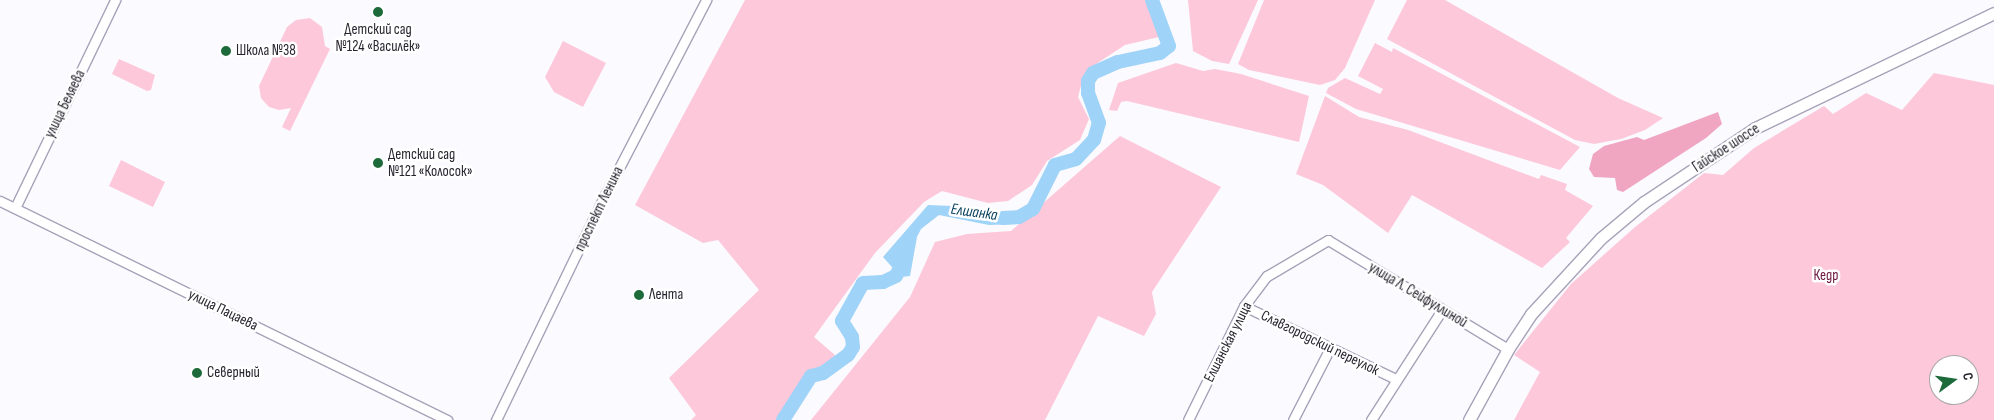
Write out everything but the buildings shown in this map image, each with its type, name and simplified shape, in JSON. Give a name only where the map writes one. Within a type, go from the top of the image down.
[{"type":"main road","name":"Гайское шоссе","points":[[1469,420],[1508,349],[1564,274],[1644,202],[1755,128],[1994,13]]},
{"type":"street","name":"улица Беляева","points":[[15,208],[115,0]]},
{"type":"street","name":"проспект Ленина","points":[[496,420],[605,195],[706,0]]},
{"type":"street","name":"улица Пацаева","points":[[0,201],[447,420]]},
{"type":"street","name":"улица Л. Сейфуллиной","points":[[1328,240],[1508,349]]},
{"type":"street","name":"Елшанская улица","points":[[1188,420],[1244,306],[1267,276],[1328,240]]},
{"type":"street","name":"Славгородский переулок","points":[[1244,306],[1396,379]]},
{"type":"street","points":[[1371,420],[1396,379],[1405,371],[1442,310]]},
{"type":"street","points":[[1293,420],[1330,348]]},
{"type":"green space","points":[[745,0],[1145,0],[1159,37],[1125,45],[1096,64],[1082,82],[1078,97],[1089,119],[1080,140],[1047,161],[1032,185],[1008,201],[988,203],[942,191],[924,202],[875,253],[814,337],[835,355],[778,420],[691,420],[696,415],[669,378],[759,290],[718,240],[703,243],[635,205]]},
{"type":"green space","points":[[1188,0],[1258,0],[1229,64],[1212,61],[1193,51]]},
{"type":"green space","points":[[1264,0],[1375,0],[1345,68],[1335,80],[1320,85],[1249,70],[1238,64]]},
{"type":"green space","points":[[1407,0],[1445,0],[1618,98],[1663,118],[1645,130],[1621,139],[1594,144],[1575,140],[1387,39]]},
{"type":"green space","points":[[310,18],[322,27],[325,46],[330,49],[290,131],[282,127],[291,108],[279,110],[269,107],[261,98],[259,86],[287,27],[296,20]]},
{"type":"green space","points":[[563,41],[606,63],[583,107],[554,92],[545,77]]},
{"type":"green space","points":[[1375,43],[1392,52],[1393,48],[1580,147],[1560,170],[1356,109],[1326,93],[1328,88],[1345,78],[1380,94],[1383,89],[1358,76]]},
{"type":"green space","points":[[119,59],[155,75],[151,90],[147,91],[112,74]]},
{"type":"green space","points":[[1176,63],[1203,71],[1215,69],[1241,74],[1309,96],[1299,142],[1127,101],[1121,102],[1117,111],[1109,110],[1118,83]]},
{"type":"green space","name":"Кедр","points":[[1934,73],[1994,85],[1994,420],[1514,420],[1540,372],[1514,355],[1571,284],[1635,227],[1704,173],[1723,175],[1754,148],[1824,106],[1833,114],[1866,93],[1902,110]]},
{"type":"green space","points":[[1325,96],[1359,117],[1408,130],[1539,179],[1541,175],[1567,184],[1565,190],[1593,206],[1566,238],[1570,242],[1542,268],[1412,195],[1388,233],[1323,185],[1296,174]]},
{"type":"green space","points":[[1120,136],[1221,187],[1152,292],[1156,314],[1144,336],[1098,316],[1045,420],[811,420],[910,297],[935,242],[967,234],[1011,231]]},
{"type":"green space","points":[[121,160],[165,182],[153,207],[109,186]]},
{"type":"shaded area","points":[[1718,112],[1722,124],[1706,138],[1623,192],[1617,190],[1615,178],[1594,177],[1589,169],[1593,154],[1604,146],[1637,137],[1644,140]]},
{"type":"water","points":[[928,205],[953,206],[993,215],[1016,216],[1020,220],[1013,224],[989,225],[939,215],[921,229],[917,237],[910,276],[901,277],[883,257]]},
{"type":"waterway","name":"Елшанка","points":[[1002,218],[1019,217],[1033,209],[1055,165],[1076,159],[1094,140],[1099,123],[1088,93],[1088,81],[1093,73],[1118,62],[1160,53],[1169,46],[1152,0]]},
{"type":"waterway","name":"Елшанка","points":[[783,420],[811,376],[823,373],[848,355],[853,347],[852,337],[842,321],[863,283],[883,282],[896,276],[905,257]]},
{"type":"place","name":"Детский сад №124 «Василёк»","points":[[378,12]]},
{"type":"place","name":"Школа №38","points":[[226,51]]},
{"type":"place","name":"Детский сад №121 «Колосок»","points":[[378,163]]},
{"type":"place","name":"Лента","points":[[639,295]]},
{"type":"place","name":"Северный","points":[[197,373]]}]
